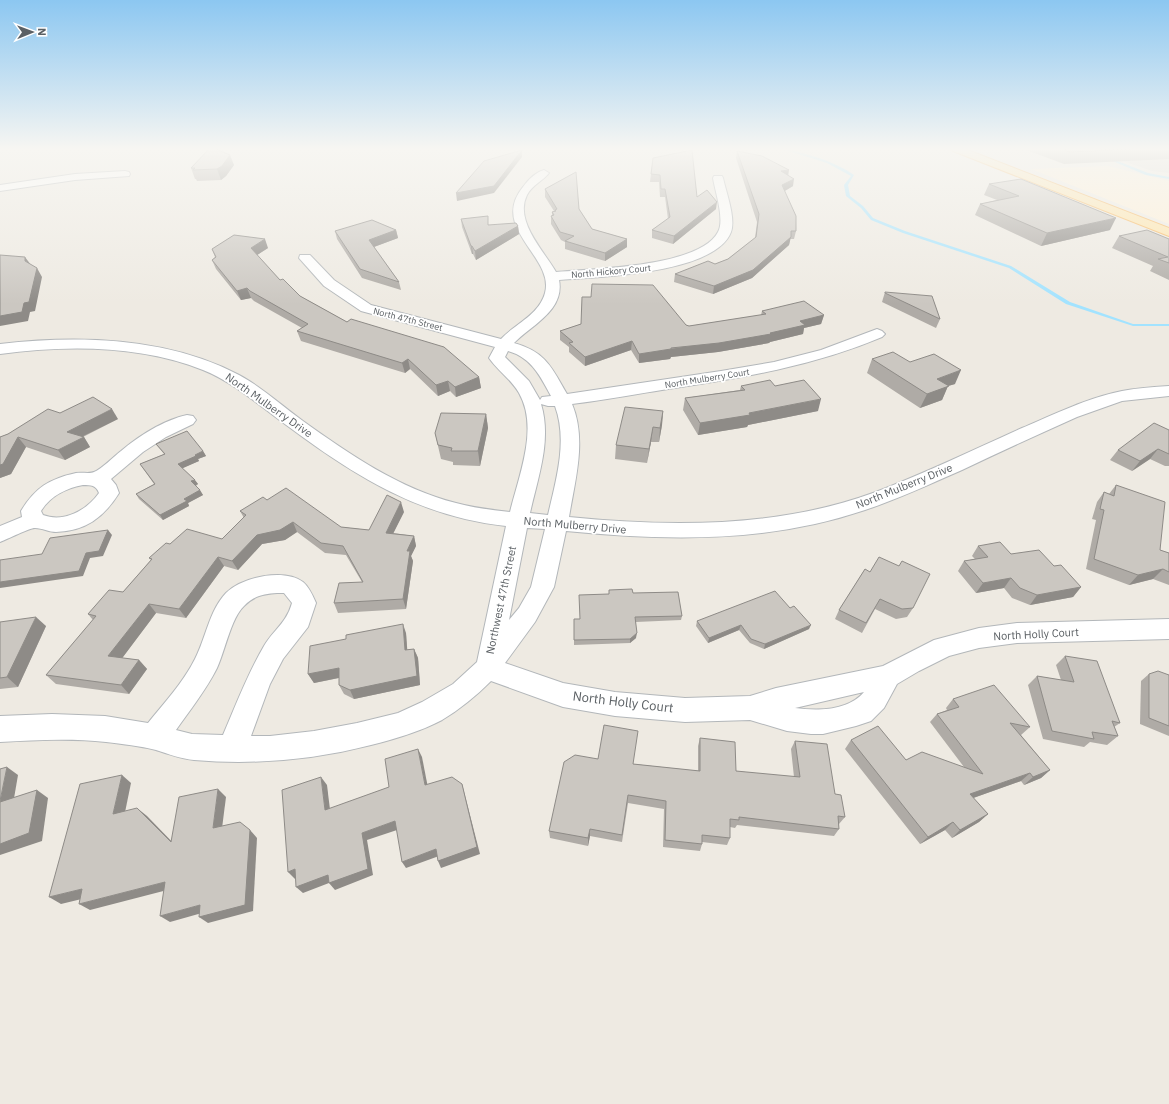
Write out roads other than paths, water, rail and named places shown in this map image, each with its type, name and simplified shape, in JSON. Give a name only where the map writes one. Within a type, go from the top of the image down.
[{"type":"main road","points":[[1088,201],[1169,232]]},
{"type":"street","points":[[504,345],[533,321],[552,296],[552,276],[524,232],[518,211],[519,201]]},
{"type":"street","name":"North Hickory Court","points":[[552,276],[645,269],[685,259],[706,251],[720,240],[724,233],[726,223],[722,201]]},
{"type":"street","name":"North 47th Street","points":[[306,258],[329,284],[366,308],[504,345]]},
{"type":"street","name":"North Mulberry Court","points":[[533,402],[562,400],[731,375],[772,367],[825,354],[855,344],[877,334]]},
{"type":"street","name":"North Mulberry Drive","points":[[0,349],[55,344],[106,346],[153,350],[196,361],[224,373],[237,381],[340,455],[380,480],[403,491],[455,510],[518,520],[642,530],[707,530],[770,524],[828,513],[855,506],[903,488],[1091,406],[1123,396],[1169,391]]},
{"type":"street","name":"Northwest 47th Street","points":[[504,345],[522,350],[541,364],[562,400],[570,426],[568,462],[557,523],[542,587],[527,615],[487,668],[518,520],[537,440],[537,420],[533,402],[527,389],[497,358],[504,345]]},
{"type":"street","points":[[97,480],[136,448],[160,433],[187,420]]},
{"type":"street","points":[[83,479],[97,480],[106,485],[109,493],[104,503],[92,513],[76,521],[59,525],[44,525],[34,520],[31,511],[37,501],[50,491],[66,483],[83,479]]},
{"type":"street","points":[[0,534],[34,520]]},
{"type":"street","points":[[154,737],[204,668],[215,645],[226,610],[238,596],[253,587],[269,584],[286,584],[298,590],[304,603],[299,620],[274,652],[258,682],[232,750]]},
{"type":"street","name":"North Holly Court","points":[[487,668],[564,695],[615,704],[685,710],[750,708],[783,719],[815,722],[842,718],[862,712],[878,696],[888,676],[910,663],[943,647],[979,638],[1018,633],[1169,629]]},
{"type":"street","points":[[0,729],[52,726],[105,729],[154,737],[192,747],[232,750],[314,744],[358,736],[401,725],[432,711],[462,692],[487,668]]},
{"type":"waterway","points":[[854,201],[862,207],[872,219],[904,232],[1010,267],[1068,303],[1133,325],[1169,325]]}]
